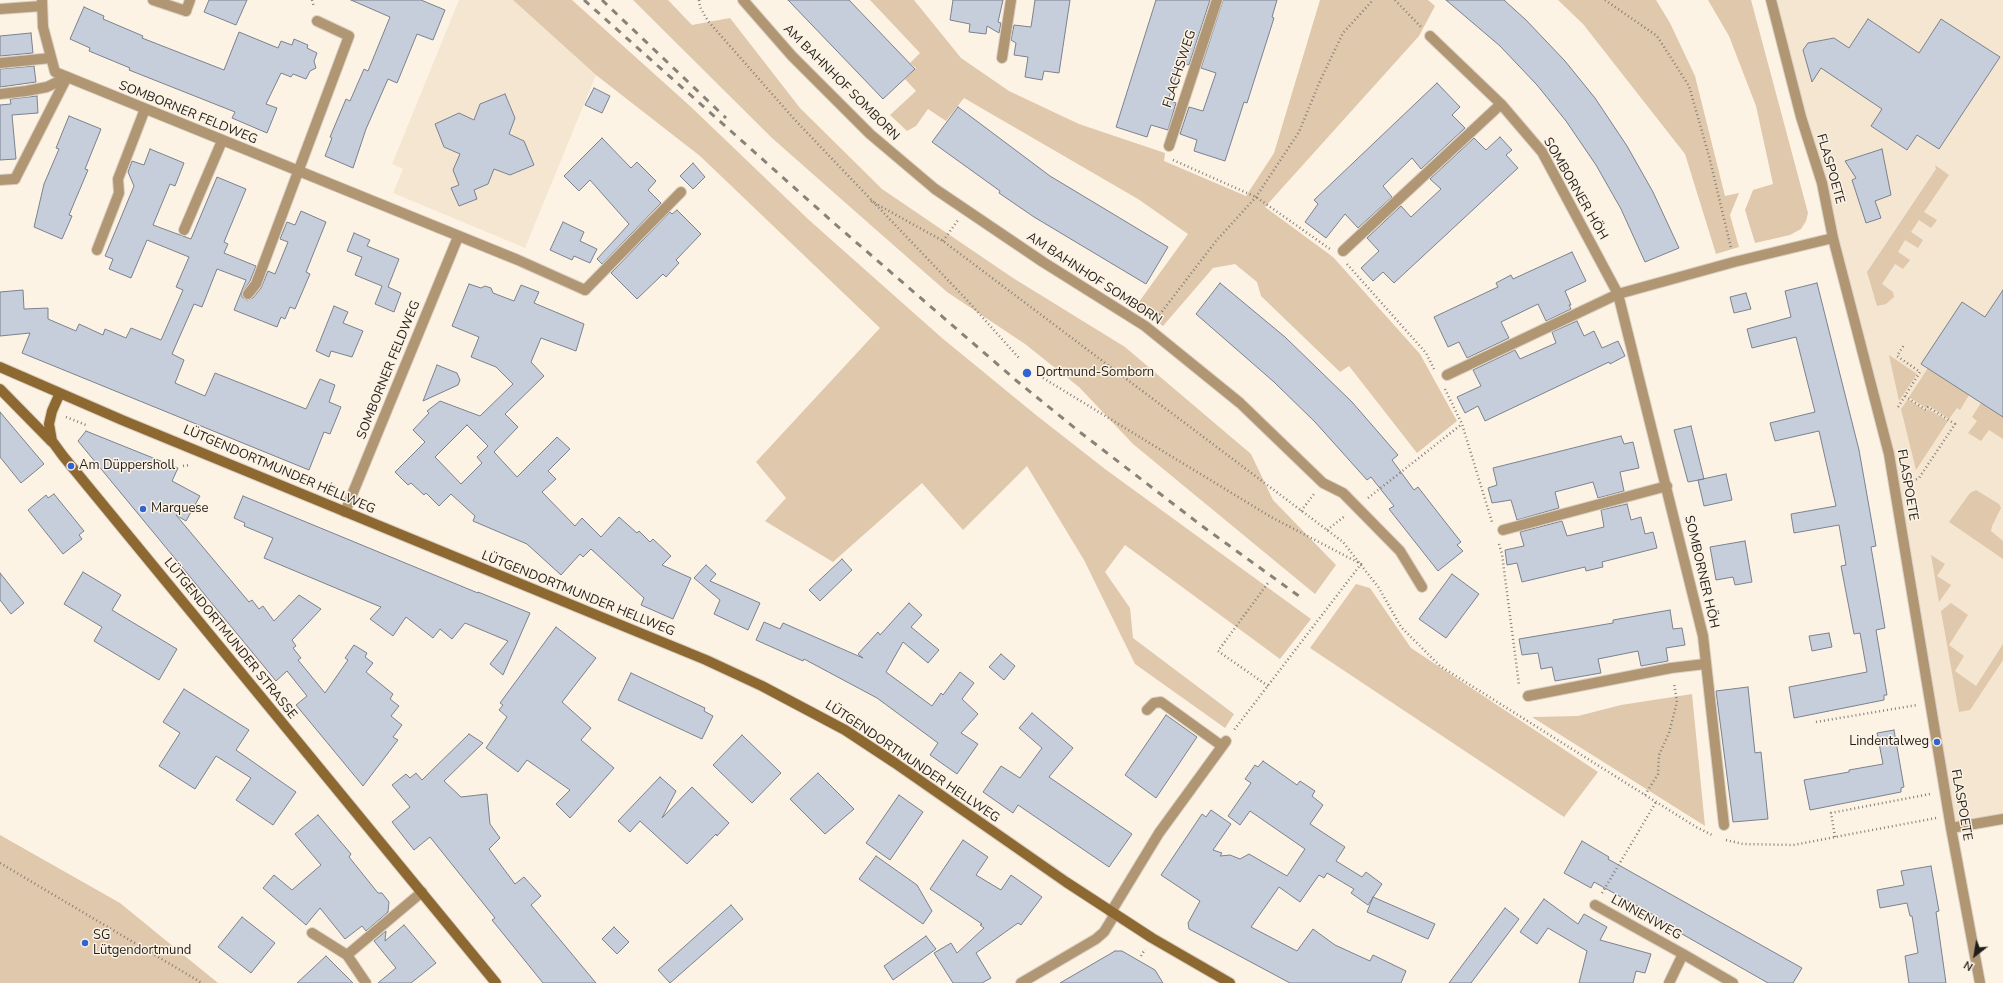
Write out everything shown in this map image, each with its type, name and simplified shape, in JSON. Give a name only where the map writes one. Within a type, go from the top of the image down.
[{"type":"main road","name":"LÜTGENDORTMUNDER HELLWEG","points":[[0,367],[122,420],[706,660],[807,709],[845,730],[895,763],[1113,913],[1198,966],[1230,983]]},
{"type":"main road","points":[[0,389],[57,448]]},
{"type":"main road","name":"LÜTGENDORTMUNDER STRASSE","points":[[60,393],[52,411],[49,424],[52,441],[57,448],[496,983]]},
{"type":"street","points":[[154,0],[186,11],[190,0]]},
{"type":"street","name":"AM BAHNHOF SOMBORN","points":[[743,0],[792,56],[870,134],[935,189],[965,211],[1148,329],[1240,403],[1323,483],[1343,493],[1357,506],[1400,551],[1422,587]]},
{"type":"street","points":[[1002,58],[1011,0]]},
{"type":"street","name":"FLACHSWEG","points":[[1169,146],[1217,0]]},
{"type":"street","name":"FLASPOETE","points":[[1771,0],[1802,117],[1824,188],[1833,238],[1889,454],[1951,828],[1980,983]]},
{"type":"street","name":"SOMBORNER FELDWEG","points":[[0,9],[42,3],[43,27],[55,72],[585,290],[681,192]]},
{"type":"street","points":[[248,294],[256,284],[349,36],[317,21]]},
{"type":"street","name":"SOMBORNER HÖH","points":[[1430,36],[1501,104],[1542,152],[1618,294],[1667,486],[1703,636],[1724,825]]},
{"type":"street","points":[[0,63],[52,58]]},
{"type":"street","points":[[0,94],[26,91],[47,86],[67,77]]},
{"type":"street","points":[[0,180],[15,179],[67,77]]},
{"type":"street","points":[[1343,251],[1501,104]]},
{"type":"street","points":[[97,250],[120,192],[118,178],[145,109]]},
{"type":"street","points":[[184,230],[222,141]]},
{"type":"street","name":"SOMBORNER FELDWEG","points":[[345,512],[458,237]]},
{"type":"street","points":[[1447,375],[1618,294],[1734,262],[1833,238]]},
{"type":"street","points":[[1503,530],[1667,486]]},
{"type":"street","points":[[1524,693],[1671,668],[1705,664]]},
{"type":"street","points":[[1021,983],[1096,939],[1104,932],[1113,913],[1159,832],[1224,744],[1161,702],[1154,703],[1147,710]]},
{"type":"street","points":[[1951,828],[2003,819]]},
{"type":"street","points":[[347,955],[422,892]]},
{"type":"street","name":"LINNENWEG","points":[[1595,905],[1732,983]]},
{"type":"street","points":[[312,933],[347,955],[366,983]]},
{"type":"street","name":"LINNENWEG","points":[[1669,983],[1683,954]]},
{"type":"path","points":[[699,0],[700,7],[708,20],[795,120],[966,299],[1019,358]]},
{"type":"path","points":[[1148,329],[1216,241],[1256,197],[1299,132],[1320,81],[1344,33],[1373,0]]},
{"type":"path","points":[[1395,0],[1430,36]]},
{"type":"path","points":[[1605,0],[1657,36],[1689,86],[1709,156],[1734,262]]},
{"type":"path","points":[[1169,146],[1168,157],[1256,197],[1332,251]]},
{"type":"path","points":[[871,201],[943,241],[1343,542],[1380,588],[1401,627],[1440,666],[1696,827],[1718,838]]},
{"type":"path","points":[[943,241],[965,211]]},
{"type":"path","points":[[1344,261],[1426,353],[1436,372]]},
{"type":"path","points":[[1898,407],[1920,372],[1897,356],[1904,345]]},
{"type":"path","points":[[1043,378],[1271,517],[1360,564]]},
{"type":"path","points":[[1442,385],[1462,424],[1493,525]]},
{"type":"path","points":[[1905,396],[1926,410],[1928,407],[1955,424],[1919,478],[1913,481]]},
{"type":"path","points":[[1327,530],[1462,424]]},
{"type":"path","points":[[1301,511],[1323,483]]},
{"type":"path","points":[[1498,539],[1502,554],[1524,693]]},
{"type":"path","points":[[1224,744],[1360,564]]},
{"type":"path","points":[[1268,583],[1218,651],[1268,686]]},
{"type":"path","points":[[1645,795],[1658,774],[1659,755],[1669,733],[1677,702],[1671,668]]},
{"type":"path","points":[[1816,722],[1919,704]]},
{"type":"path","points":[[1520,710],[1520,716]]},
{"type":"path","points":[[1835,837],[1831,813],[1931,794]]},
{"type":"path","points":[[1595,905],[1656,802]]},
{"type":"path","points":[[1724,839],[1743,844],[1793,845],[1950,816]]},
{"type":"path","points":[[0,863],[202,983]]},
{"type":"shaded area","points":[[459,0],[513,0],[596,75],[525,248],[393,193],[403,169],[392,164]]},
{"type":"shaded area","points":[[513,0],[572,0],[690,106],[809,220],[942,338],[1105,469],[1311,619],[1280,659],[1125,545],[1105,572],[1130,608],[1133,638],[1234,714],[1225,728],[1135,664],[1084,560],[1027,466],[963,530],[922,483],[833,562],[765,521],[786,498],[756,462],[880,328],[700,156],[596,75]]},
{"type":"shaded area","points":[[633,0],[668,0],[692,25],[730,18],[800,108],[882,189],[1013,278],[1125,347],[1251,454],[1273,500],[1336,565],[1315,594],[1133,444],[1079,387],[1025,344],[947,292],[772,138]]},
{"type":"shaded area","points":[[870,0],[914,0],[961,58],[1009,91],[1079,124],[1165,153],[1164,161],[1246,196],[1274,153],[1320,0],[1428,0],[1435,6],[1419,36],[1265,207],[1333,257],[1420,354],[1457,421],[1417,453],[1349,366],[1340,372],[1261,296],[1257,282],[1235,264],[1213,268],[1163,326],[1136,306],[1188,234],[1138,199],[964,98],[946,121],[928,109],[916,126],[907,131],[890,115],[916,91],[905,79],[916,68],[910,63],[920,53]]},
{"type":"shaded area","points":[[1558,0],[1656,0],[1670,23],[1695,76],[1725,196],[1739,193],[1730,215],[1739,247],[1716,254],[1685,154],[1583,24]]},
{"type":"shaded area","points":[[1708,0],[1751,0],[1808,213],[1806,221],[1801,229],[1790,235],[1755,243],[1745,210],[1753,190],[1773,184],[1756,106],[1729,36]]},
{"type":"shaded area","points":[[1771,0],[2003,0],[2003,819],[1951,828],[1889,454]]},
{"type":"shaded area","points":[[1935,165],[1949,175],[1924,212],[1937,220],[1931,228],[1919,220],[1911,232],[1923,240],[1918,248],[1905,240],[1898,252],[1910,260],[1903,269],[1895,264],[1882,284],[1893,292],[1894,297],[1886,304],[1877,306],[1867,272],[1936,169]]},
{"type":"shaded area","points":[[1889,355],[1917,374],[1899,401]]},
{"type":"shaded area","points":[[1928,368],[1969,395],[1960,410],[1957,408],[1949,419],[1928,405],[1926,408],[1909,397]]},
{"type":"shaded area","points":[[1908,399],[1926,411],[1928,409],[1948,421],[1916,470],[1901,409]]},
{"type":"shaded area","points":[[1981,403],[2003,417],[2003,439],[1989,430],[1981,441],[1968,433],[1977,421],[1972,417]]},
{"type":"shaded area","points":[[1976,490],[1999,504],[2001,508],[1991,531],[2003,541],[2003,559],[1949,522],[1970,493]]},
{"type":"shaded area","points":[[1931,555],[1945,564],[1937,576],[1951,585],[1939,602]]},
{"type":"shaded area","points":[[1356,584],[1370,588],[1411,648],[1598,772],[1564,817],[1310,648]]},
{"type":"shaded area","points":[[1951,603],[1968,615],[1949,645],[1964,656],[1955,671],[1976,686],[2003,644],[2003,660],[1970,710],[1959,712],[1941,611]]},
{"type":"shaded area","points":[[1692,694],[1705,826],[1532,717],[1578,716],[1621,705]]},
{"type":"shaded area","name":"SG Lütgendortmund","points":[[0,835],[120,903],[218,983],[0,983]]},
{"type":"building","points":[[209,0],[247,0],[236,25],[204,12]]},
{"type":"building","points":[[351,0],[421,0],[445,10],[433,40],[417,34],[397,83],[388,79],[366,129],[353,168],[325,156],[332,138],[330,137],[346,99],[350,101],[364,69],[368,71],[390,17]]},
{"type":"building","points":[[788,0],[849,0],[915,69],[883,99]]},
{"type":"building","points":[[953,0],[1003,0],[998,22],[1001,23],[999,33],[987,26],[986,34],[969,32],[970,24],[950,20]]},
{"type":"building","points":[[1035,0],[1070,0],[1059,73],[1044,71],[1042,80],[1025,77],[1028,57],[1014,55],[1016,43],[1011,40],[1014,25],[1031,27]]},
{"type":"building","points":[[1156,0],[1210,0],[1189,65],[1181,62],[1168,100],[1176,103],[1168,130],[1151,125],[1147,137],[1116,127]]},
{"type":"building","points":[[1223,0],[1277,0],[1272,17],[1274,18],[1247,103],[1244,102],[1225,161],[1194,151],[1197,140],[1180,134],[1189,107],[1203,111],[1216,73],[1201,68]]},
{"type":"building","points":[[1446,0],[1504,0],[1526,20],[1565,61],[1595,98],[1627,146],[1653,192],[1679,248],[1645,262],[1621,209],[1596,165],[1566,121],[1537,85],[1500,46]]},
{"type":"building","points":[[84,7],[104,16],[103,19],[143,36],[142,38],[224,70],[239,32],[278,48],[281,41],[292,45],[294,39],[308,45],[307,48],[317,53],[314,61],[316,68],[310,71],[306,79],[293,74],[291,77],[281,73],[266,104],[277,108],[267,133],[232,118],[235,112],[129,70],[130,68],[89,51],[90,48],[70,39]]},
{"type":"building","points":[[1868,19],[1919,53],[1941,19],[2000,57],[1939,149],[1917,135],[1907,150],[1871,126],[1882,109],[1821,68],[1812,82],[1803,50],[1808,43],[1834,38],[1849,48]]},
{"type":"building","points":[[31,33],[33,53],[0,56],[0,36]]},
{"type":"building","points":[[34,66],[36,82],[0,87],[0,69]]},
{"type":"building","points":[[1437,83],[1460,107],[1452,115],[1465,128],[1421,169],[1412,158],[1383,186],[1392,197],[1358,228],[1345,214],[1326,238],[1305,222],[1318,204],[1314,200]]},
{"type":"building","points":[[594,88],[610,96],[602,113],[585,105]]},
{"type":"building","points":[[505,94],[515,118],[509,134],[524,141],[534,165],[510,175],[494,169],[488,184],[474,190],[477,199],[459,206],[451,188],[459,185],[453,170],[460,154],[444,147],[435,124],[459,113],[474,120],[480,104]]},
{"type":"building","points":[[37,96],[38,113],[12,115],[16,159],[0,160],[0,105],[11,104],[10,99]]},
{"type":"building","points":[[958,107],[1050,176],[1168,247],[1146,284],[1034,217],[999,193],[1000,191],[932,142]]},
{"type":"building","points":[[69,116],[101,129],[85,169],[88,170],[69,215],[72,216],[62,239],[34,227],[44,184],[59,149],[56,148]]},
{"type":"building","points":[[1500,137],[1512,150],[1506,155],[1518,168],[1394,283],[1383,272],[1373,281],[1361,268],[1379,251],[1367,238],[1401,206],[1411,217],[1441,189],[1430,179],[1474,138],[1486,150]]},
{"type":"building","points":[[602,138],[631,168],[637,162],[656,181],[648,190],[661,203],[602,264],[597,259],[629,224],[590,180],[579,191],[564,176]]},
{"type":"building","points":[[150,149],[184,163],[175,186],[170,184],[153,225],[191,239],[217,177],[246,189],[224,242],[228,244],[224,253],[256,266],[250,281],[242,293],[242,297],[247,300],[253,298],[261,288],[268,271],[275,274],[288,242],[280,239],[287,222],[295,225],[301,211],[326,222],[306,272],[310,274],[295,309],[290,307],[285,319],[281,317],[277,327],[234,310],[246,280],[217,269],[202,307],[194,304],[172,354],[184,360],[175,383],[205,396],[215,373],[306,409],[320,379],[335,385],[329,402],[341,407],[330,434],[324,432],[309,470],[22,353],[30,333],[0,336],[0,292],[23,290],[24,309],[48,308],[48,319],[76,331],[79,324],[103,335],[105,329],[126,338],[131,328],[161,340],[183,290],[176,287],[189,257],[147,240],[131,278],[109,269],[113,259],[105,256],[134,186],[128,172],[132,161],[144,165]]},
{"type":"building","points":[[1882,149],[1891,195],[1875,201],[1881,218],[1866,223],[1852,180],[1856,178],[1845,161]]},
{"type":"building","points":[[693,163],[705,177],[693,189],[680,176]]},
{"type":"building","points":[[677,210],[701,234],[676,260],[679,263],[666,277],[663,274],[637,299],[611,273],[670,212],[672,214]]},
{"type":"building","points":[[563,222],[584,232],[580,241],[597,249],[590,263],[574,256],[572,260],[550,250]]},
{"type":"building","points":[[354,233],[370,240],[367,246],[399,259],[388,287],[401,293],[394,312],[375,304],[382,286],[355,275],[362,257],[347,251]]},
{"type":"building","points":[[1572,252],[1586,281],[1565,291],[1571,305],[1569,305],[1571,309],[1546,321],[1538,304],[1501,322],[1509,338],[1467,358],[1459,342],[1448,347],[1434,317],[1498,287],[1496,283],[1511,275],[1513,279]]},
{"type":"building","points":[[1220,283],[1285,337],[1352,402],[1398,455],[1392,460],[1414,490],[1418,487],[1461,542],[1457,545],[1463,551],[1438,571],[1389,509],[1394,506],[1371,477],[1367,480],[1315,422],[1274,382],[1196,314]]},
{"type":"building","points":[[1817,283],[1859,450],[1876,546],[1871,547],[1885,628],[1876,630],[1887,695],[1884,695],[1884,700],[1794,718],[1789,687],[1867,672],[1860,633],[1854,634],[1841,566],[1846,565],[1839,525],[1794,533],[1791,514],[1836,506],[1819,431],[1775,441],[1770,423],[1815,412],[1796,337],[1752,348],[1747,329],[1791,317],[1785,291]]},
{"type":"building","points":[[469,284],[481,288],[485,286],[491,288],[493,293],[514,301],[521,285],[539,292],[534,303],[584,324],[576,351],[541,338],[531,362],[544,376],[505,414],[518,427],[494,452],[517,477],[557,437],[570,449],[548,471],[556,479],[542,492],[575,526],[582,518],[601,537],[619,517],[637,533],[639,531],[650,542],[653,539],[671,556],[662,565],[691,578],[673,619],[641,605],[644,598],[591,549],[583,557],[580,554],[561,575],[527,544],[473,521],[475,516],[451,494],[439,506],[426,493],[424,495],[411,483],[408,485],[395,472],[425,442],[413,430],[429,413],[427,411],[440,401],[480,416],[513,384],[496,367],[471,357],[479,337],[452,326]],"holes":[[[467,425],[488,446],[477,457],[482,463],[461,484],[435,457]]]},
{"type":"building","points":[[2003,290],[2003,417],[1921,364],[1962,302],[1985,317]]},
{"type":"building","points":[[1746,293],[1751,309],[1734,313],[1730,297]]},
{"type":"building","points":[[334,306],[348,312],[343,323],[363,331],[352,357],[331,351],[329,357],[316,351]]},
{"type":"building","points":[[1577,321],[1584,336],[1594,331],[1602,348],[1618,341],[1625,356],[1610,364],[1609,362],[1485,421],[1478,406],[1465,413],[1457,397],[1481,386],[1473,370],[1515,350],[1520,359],[1556,343],[1552,332]]},
{"type":"building","points":[[437,365],[457,373],[460,380],[458,385],[423,401]]},
{"type":"building","points":[[0,412],[44,464],[21,483],[0,457]]},
{"type":"building","points":[[1691,426],[1704,479],[1688,482],[1674,430]]},
{"type":"building","points":[[86,431],[178,468],[172,481],[200,496],[186,521],[176,515],[249,602],[252,600],[259,609],[263,606],[274,621],[299,595],[321,609],[292,640],[296,646],[293,648],[301,658],[298,660],[325,693],[348,660],[345,658],[354,645],[367,653],[365,657],[373,663],[366,672],[393,694],[390,699],[399,706],[391,716],[402,725],[393,737],[398,740],[363,786],[296,705],[307,696],[287,671],[276,681],[78,441]]},
{"type":"building","points":[[1621,436],[1624,444],[1633,442],[1639,468],[1620,472],[1624,491],[1598,498],[1593,482],[1555,492],[1559,508],[1517,520],[1511,500],[1492,503],[1488,488],[1497,485],[1493,468]]},
{"type":"building","points":[[1726,474],[1732,500],[1704,506],[1698,480]]},
{"type":"building","points":[[54,494],[84,531],[79,535],[82,539],[63,554],[28,510],[46,495],[48,498]]},
{"type":"building","points":[[243,496],[530,613],[503,675],[490,664],[508,641],[465,623],[452,639],[440,629],[433,638],[406,617],[393,636],[370,619],[381,607],[264,558],[273,538],[244,526],[245,523],[234,518]]},
{"type":"building","points":[[1627,504],[1631,520],[1641,517],[1645,534],[1653,532],[1657,548],[1602,562],[1603,567],[1586,571],[1585,567],[1522,582],[1517,563],[1507,565],[1505,550],[1524,546],[1520,532],[1562,521],[1567,536],[1604,527],[1601,510]]},
{"type":"building","points":[[1745,541],[1752,582],[1735,585],[1733,577],[1716,580],[1710,547]]},
{"type":"building","points":[[842,559],[852,570],[820,601],[809,590]]},
{"type":"building","points":[[706,565],[716,574],[710,581],[760,603],[748,630],[714,614],[720,600],[694,578]]},
{"type":"building","points":[[83,572],[121,595],[112,610],[177,649],[159,680],[94,641],[102,627],[64,604]]},
{"type":"building","points":[[0,573],[24,603],[11,614],[0,600]]},
{"type":"building","points":[[1452,574],[1479,594],[1446,638],[1419,619]]},
{"type":"building","points":[[909,603],[922,615],[911,627],[939,650],[928,663],[903,642],[886,672],[932,706],[941,693],[943,695],[960,672],[974,683],[962,699],[978,714],[961,733],[978,744],[957,774],[930,755],[938,743],[877,698],[804,659],[803,661],[756,640],[764,622],[780,629],[783,623],[863,658],[858,654],[878,632],[880,635]]},
{"type":"building","points":[[1670,610],[1673,629],[1682,628],[1685,645],[1666,648],[1668,661],[1641,666],[1638,651],[1598,659],[1601,673],[1555,681],[1552,667],[1541,669],[1538,653],[1522,655],[1519,639],[1613,623],[1613,620]]},
{"type":"building","points":[[556,627],[596,658],[562,702],[591,728],[581,740],[614,768],[570,818],[556,804],[570,790],[527,760],[518,772],[486,748],[507,717],[499,710],[503,705],[500,703]]},
{"type":"building","points":[[1829,633],[1832,647],[1812,651],[1809,636]]},
{"type":"building","points":[[1001,654],[1015,666],[1004,680],[989,667]]},
{"type":"building","points":[[631,673],[705,708],[704,711],[713,716],[702,739],[618,700]]},
{"type":"building","points":[[1748,687],[1755,753],[1761,752],[1768,819],[1733,822],[1716,691]]},
{"type":"building","points":[[184,689],[249,730],[236,750],[296,792],[273,825],[236,800],[251,778],[216,756],[195,789],[159,766],[180,733],[163,722]]},
{"type":"building","points":[[1032,713],[1073,748],[1049,777],[1132,834],[1109,867],[1018,805],[1013,813],[983,792],[1001,766],[1020,778],[1042,748],[1019,728]]},
{"type":"building","points":[[1166,715],[1197,737],[1156,798],[1125,775]]},
{"type":"building","points":[[1894,730],[1904,787],[1901,788],[1901,792],[1810,810],[1804,780],[1883,764],[1877,733]]},
{"type":"building","points":[[469,734],[483,743],[444,781],[461,797],[487,794],[490,824],[500,838],[489,849],[515,884],[524,877],[541,896],[531,905],[596,983],[543,983],[492,920],[495,918],[430,837],[414,850],[392,822],[410,807],[392,785],[406,774],[410,778],[416,773],[422,780]]},
{"type":"building","points":[[742,735],[781,773],[752,803],[713,765]]},
{"type":"building","points":[[1263,761],[1297,785],[1300,781],[1315,791],[1312,796],[1323,805],[1310,824],[1345,847],[1336,861],[1362,877],[1366,872],[1382,884],[1368,905],[1351,893],[1354,889],[1327,873],[1324,878],[1319,875],[1300,902],[1279,887],[1251,927],[1297,951],[1313,929],[1335,945],[1370,961],[1373,955],[1406,971],[1401,983],[1290,983],[1189,929],[1188,923],[1200,901],[1161,875],[1202,814],[1206,817],[1211,810],[1231,824],[1213,850],[1222,853],[1220,856],[1230,855],[1240,859],[1249,854],[1287,876],[1305,849],[1250,811],[1240,825],[1228,816],[1251,783],[1245,779],[1255,765],[1258,767]]},
{"type":"building","points":[[818,773],[854,809],[825,834],[790,799]]},
{"type":"building","points":[[660,777],[676,791],[662,818],[692,787],[729,823],[717,836],[716,834],[687,864],[640,821],[630,832],[618,821]]},
{"type":"building","points":[[899,795],[923,812],[890,860],[866,843]]},
{"type":"building","points":[[318,815],[351,854],[349,857],[378,893],[382,893],[389,902],[388,912],[366,931],[362,926],[345,939],[320,908],[306,925],[263,888],[274,875],[292,890],[321,865],[295,834]]},
{"type":"building","points":[[963,840],[988,857],[976,875],[1001,890],[1011,875],[1042,897],[1021,925],[1018,923],[976,953],[991,978],[982,983],[953,983],[934,953],[951,943],[957,953],[984,928],[980,925],[982,924],[930,889]]},
{"type":"building","points":[[1582,841],[1609,857],[1608,859],[1802,968],[1793,983],[1768,983],[1654,918],[1655,916],[1594,882],[1591,888],[1564,873]]},
{"type":"building","points":[[876,856],[917,885],[932,911],[923,924],[859,879]]},
{"type":"building","points":[[1931,866],[1939,911],[1936,912],[1946,983],[1909,983],[1905,956],[1918,953],[1912,916],[1910,916],[1907,903],[1880,908],[1877,890],[1904,885],[1901,871]]},
{"type":"building","points":[[1373,897],[1435,924],[1428,939],[1367,912]]},
{"type":"building","points":[[1544,899],[1578,924],[1584,914],[1607,927],[1600,940],[1651,954],[1645,973],[1636,971],[1633,983],[1579,983],[1587,951],[1548,928],[1537,944],[1520,932]]},
{"type":"building","points":[[731,905],[743,919],[670,983],[658,970]]},
{"type":"building","points":[[1505,908],[1519,919],[1471,983],[1449,983]]},
{"type":"building","points":[[242,917],[275,943],[251,973],[218,947]]},
{"type":"building","points":[[404,925],[436,963],[411,983],[378,983],[396,968],[374,941],[386,931],[385,941]]},
{"type":"building","points":[[614,927],[629,942],[617,954],[602,939]]},
{"type":"building","points":[[926,936],[936,949],[893,980],[884,966]]},
{"type":"building","points":[[1115,951],[1122,951],[1155,970],[1163,983],[1060,983]]},
{"type":"building","points":[[326,956],[353,983],[297,983]]},
{"type":"railway","points":[[584,0],[835,224],[1018,382],[1081,433],[1202,526],[1303,599]]},
{"type":"railway","points":[[602,0],[726,118]]},
{"type":"place","name":"Dortmund-Somborn","points":[[1027,373]]},
{"type":"place","name":"Am Düppersholl","points":[[71,466]]},
{"type":"place","name":"Marquese","points":[[143,509]]},
{"type":"place","name":"Lindentalweg","points":[[1937,742]]},
{"type":"place","name":"SG Lütgendortmund","points":[[85,943]]}]
